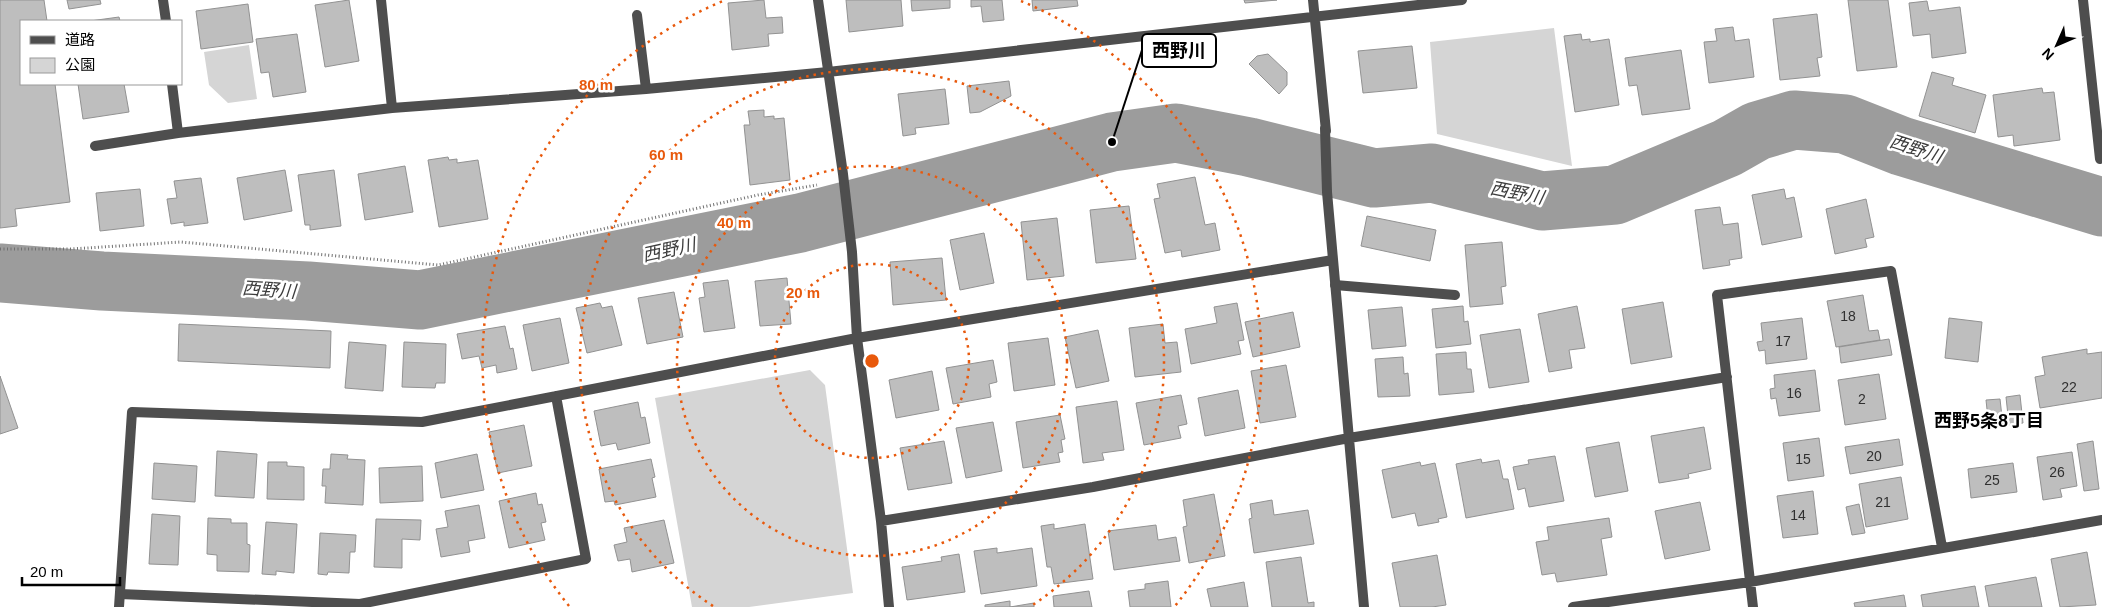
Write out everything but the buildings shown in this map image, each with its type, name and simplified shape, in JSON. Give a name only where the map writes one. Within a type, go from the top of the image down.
[{"type":"street","points":[[163,0],[166,20]]},
{"type":"street","points":[[381,0],[392,108]]},
{"type":"street","points":[[818,0],[843,174],[852,252],[857,338],[881,521],[889,607]]},
{"type":"street","points":[[1313,0],[1325,130],[1327,192],[1364,607]]},
{"type":"street","points":[[95,146],[178,133],[392,108],[646,89],[828,72],[1462,0]]},
{"type":"street","points":[[2083,0],[2100,159]]},
{"type":"street","points":[[637,15],[646,89]]},
{"type":"street","points":[[172,85],[178,133]]},
{"type":"street","points":[[119,607],[132,412],[422,422],[857,338],[1333,260]]},
{"type":"street","points":[[1753,607],[1717,295],[1891,271],[1942,548]]},
{"type":"street","points":[[1335,284],[1455,294]]},
{"type":"street","points":[[881,521],[1093,487],[1349,438],[1726,377]]},
{"type":"street","points":[[120,594],[360,604],[586,560],[556,396]]},
{"type":"street","points":[[1573,607],[1750,582],[2102,520]]},
{"type":"path","points":[[0,249],[71,249],[181,242],[438,265],[758,195],[817,185]]},
{"type":"green space","points":[[1554,28],[1572,166],[1437,134],[1430,42]]},
{"type":"green space","points":[[249,45],[257,99],[228,103],[209,85],[204,52]]},
{"type":"green space","points":[[810,370],[825,385],[853,593],[749,607],[692,607],[655,398]]},
{"type":"waterway","name":"西野川","points":[[0,273],[102,281],[308,291],[420,300],[800,223],[1112,142],[1176,133],[1249,147],[1374,178],[1432,173],[1542,201],[1615,195],[1727,148],[1757,131],[1794,120],[1845,124],[1901,146],[2102,207]]},
{"type":"place","name":"西野川","points":[[1112,142]]},
{"type":"district","name":"西野5条8丁目","points":[[1989,421]]}]
